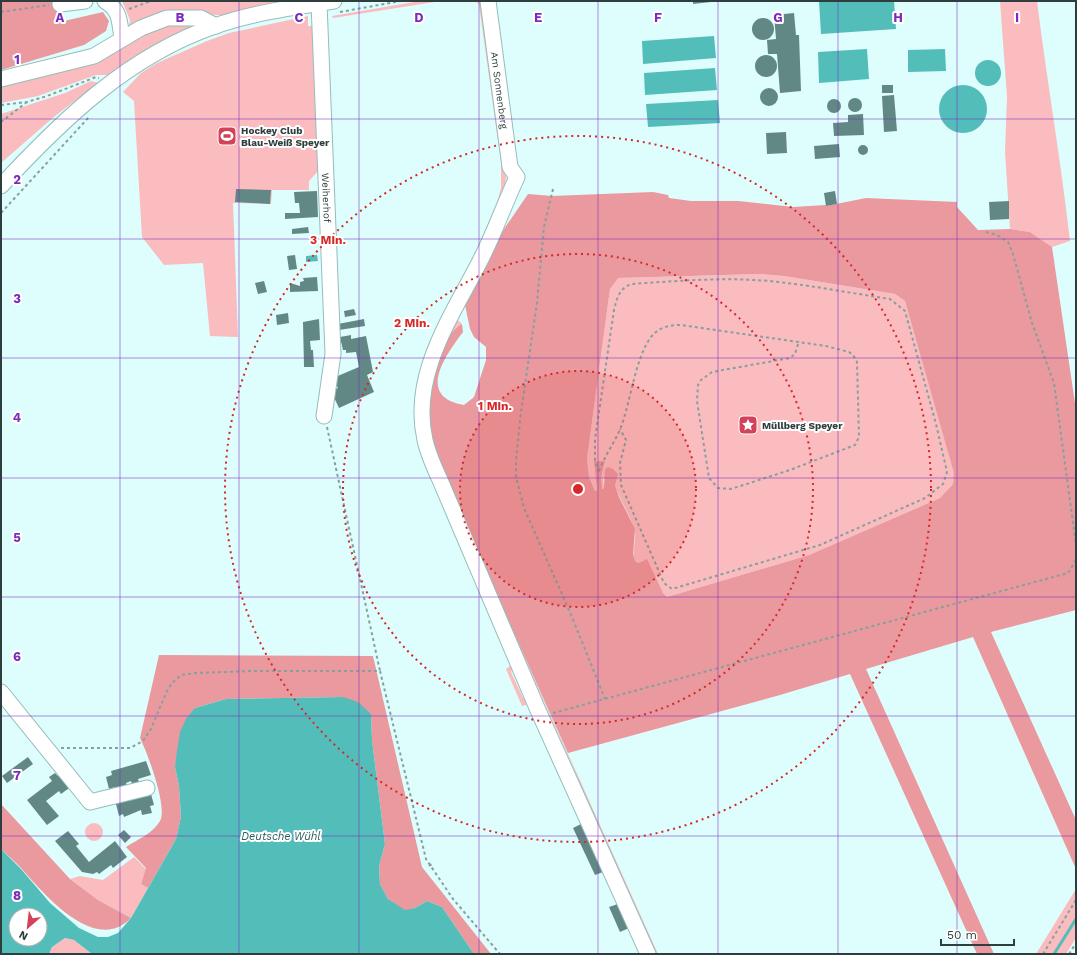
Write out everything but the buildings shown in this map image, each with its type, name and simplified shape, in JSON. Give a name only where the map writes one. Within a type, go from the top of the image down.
[{"type":"street","points":[[60,4],[85,1]]},
{"type":"street","points":[[105,1],[115,7],[118,14],[122,38]]},
{"type":"street","points":[[1,186],[52,133],[111,82],[136,64],[166,47],[216,26],[319,7],[334,1]]},
{"type":"street","name":"Am Sonnenberg","points":[[488,1],[508,155],[510,167],[517,177],[492,236],[430,361],[422,397],[422,427],[428,453],[542,716]]},
{"type":"street","name":"Weiherhof","points":[[319,7],[333,354],[324,416]]},
{"type":"street","points":[[1,79],[94,56],[122,38],[167,18],[201,18],[216,26]]},
{"type":"street","points":[[1,692],[90,802],[148,788]]},
{"type":"street","points":[[542,716],[648,954]]},
{"type":"path","points":[[118,14],[151,1]]},
{"type":"path","points":[[319,7],[332,13],[401,1]]},
{"type":"path","points":[[1,12],[60,4]]},
{"type":"path","points":[[1,105],[27,102],[62,91],[96,77],[111,82]]},
{"type":"path","points":[[1,122],[27,102]]},
{"type":"path","points":[[1,213],[90,116]]},
{"type":"path","points":[[553,189],[544,227],[537,303],[521,412],[516,460],[516,478],[519,493],[528,519],[572,617],[605,699]]},
{"type":"path","points":[[986,232],[997,235],[1008,242],[1013,254],[1032,323],[1054,383],[1076,545]]},
{"type":"path","points":[[620,429],[626,440],[620,463],[621,485],[664,583],[672,589],[820,546],[925,498],[943,484],[947,472],[936,424],[905,311],[902,307],[890,300],[791,284],[747,280],[631,284],[620,292],[614,310],[595,439],[595,461],[599,472],[603,461],[620,429],[643,352],[651,337],[665,326],[681,325],[799,341],[843,350],[855,358],[859,375],[858,441],[851,448],[731,489],[718,488],[709,478],[697,402],[698,385],[701,380],[712,372],[790,358],[795,354],[799,341]]},
{"type":"path","points":[[324,416],[380,671],[391,712],[411,803],[429,866],[453,900],[500,954]]},
{"type":"path","points":[[542,716],[1068,573],[1076,560]]},
{"type":"path","points":[[51,753],[62,748],[130,748],[143,741],[151,729],[166,693],[172,683],[180,676],[196,673],[253,671],[380,671]]},
{"type":"path","points":[[429,866],[434,863]]},
{"type":"path","points":[[1043,954],[1076,900]]},
{"type":"path","points":[[1069,954],[1076,943]]},
{"type":"shaded area","points":[[1,1],[58,1],[64,21],[103,12],[109,21],[106,31],[84,45],[1,70]]},
{"type":"shaded area","points":[[122,1],[310,1],[225,18],[218,15],[171,14],[129,27],[130,20]]},
{"type":"shaded area","points":[[420,1],[441,1],[333,18],[332,16]]},
{"type":"shaded area","points":[[476,1],[482,1],[506,174],[504,193],[482,246],[440,326],[431,348],[423,369],[419,391],[417,418],[420,440],[428,468],[516,663],[511,672],[523,698],[528,697],[531,700],[529,704],[522,706],[506,669],[514,663],[427,468],[419,438],[416,412],[418,386],[425,356],[493,218],[501,188],[501,162],[479,5]]},
{"type":"shaded area","points":[[1000,1],[1037,1],[1070,241],[1052,247],[1030,232],[1010,229],[1005,152],[1007,97]]},
{"type":"shaded area","name":"Hockey Club Blau-Weiß Speyer","points":[[308,16],[308,26],[314,26],[319,170],[309,181],[309,190],[272,190],[271,204],[233,203],[238,337],[210,336],[203,263],[164,265],[142,237],[134,101],[123,92],[141,73],[157,63],[207,41],[229,33]]},
{"type":"shaded area","points":[[200,24],[110,77],[108,75],[96,75],[38,96],[1,103],[1,83],[156,26]]},
{"type":"shaded area","points":[[91,81],[98,83],[55,116],[1,163],[1,114],[65,93]]},
{"type":"shaded area","points":[[653,192],[668,195],[669,198],[691,201],[738,201],[793,207],[826,206],[866,198],[957,202],[957,207],[978,230],[1010,229],[1030,232],[1052,247],[1076,410],[1076,610],[991,632],[1076,820],[1076,869],[973,637],[866,669],[994,954],[977,954],[850,674],[780,695],[568,753],[441,471],[432,442],[429,421],[431,390],[439,357],[445,342],[453,331],[462,324],[463,332],[449,352],[443,364],[439,374],[438,385],[441,394],[449,401],[464,405],[474,397],[486,360],[486,347],[474,337],[470,329],[465,305],[504,229],[528,194],[552,196]],"holes":[[[760,274],[784,276],[895,294],[905,301],[954,473],[953,484],[940,498],[809,555],[667,597],[663,593],[647,559],[638,563],[635,561],[633,554],[635,529],[619,497],[615,485],[618,474],[613,469],[608,467],[605,469],[604,488],[602,489],[601,479],[605,461],[594,461],[597,490],[595,491],[589,477],[587,459],[610,289],[618,278]]]},
{"type":"shaded area","points":[[760,274],[784,276],[895,294],[905,301],[955,473],[953,484],[940,498],[809,555],[667,597],[663,593],[644,560],[638,563],[635,562],[635,532],[615,485],[603,478],[604,488],[601,489],[601,480],[605,461],[596,481],[597,490],[595,491],[589,477],[587,459],[610,289],[617,278]]},
{"type":"shaded area","points":[[456,318],[462,324],[452,331],[448,337],[436,363],[429,393],[429,424],[436,456],[441,471],[658,954],[654,954],[585,798],[574,769],[435,459],[427,420],[429,386],[433,370],[439,354]]},
{"type":"shaded area","points":[[159,655],[373,656],[422,867],[491,954],[474,954],[442,907],[427,901],[415,908],[405,911],[388,899],[380,884],[379,866],[385,844],[372,740],[371,714],[343,697],[226,699],[195,708],[175,767],[179,786],[181,817],[176,839],[148,888],[141,884],[146,868],[126,847],[153,829],[160,821],[162,814],[156,780],[140,738]]},
{"type":"shaded area","points":[[1,804],[70,879],[98,900],[131,918],[117,928],[102,930],[87,926],[72,917],[57,905],[1,849]]},
{"type":"shaded area","points":[[94,823],[100,826],[103,832],[100,838],[94,841],[88,838],[85,832],[88,826]]},
{"type":"shaded area","points":[[134,857],[146,869],[141,884],[148,888],[131,918],[98,900],[70,879],[80,876],[103,880]]},
{"type":"shaded area","points":[[1076,889],[1076,938],[1066,954],[1036,954]]},
{"type":"shaded area","points":[[65,938],[74,940],[92,954],[49,954],[52,947]]},
{"type":"water","points":[[819,1],[894,1],[896,29],[821,34]]},
{"type":"water","points":[[714,36],[716,58],[643,64],[642,41]]},
{"type":"water","points":[[867,49],[869,79],[819,83],[818,52]]},
{"type":"water","points":[[945,49],[946,71],[908,72],[908,50]]},
{"type":"water","points":[[988,60],[997,64],[1001,73],[997,82],[988,86],[979,82],[975,73],[979,64]]},
{"type":"water","points":[[715,68],[717,90],[645,95],[644,73]]},
{"type":"water","points":[[958,85],[968,85],[980,92],[987,104],[987,114],[980,126],[968,133],[958,133],[950,129],[943,122],[939,114],[939,104],[943,96],[950,89]]},
{"type":"water","points":[[718,100],[720,123],[648,127],[646,104]]},
{"type":"water","points":[[317,255],[318,261],[306,262],[306,256]]},
{"type":"water","name":"Deutsche Wühl","points":[[343,697],[358,702],[371,714],[372,740],[385,844],[379,866],[380,884],[388,899],[405,910],[415,908],[427,901],[442,907],[474,954],[92,954],[74,940],[65,938],[52,947],[49,954],[1,954],[1,849],[21,869],[50,903],[79,928],[98,937],[108,937],[118,933],[131,918],[176,839],[181,817],[179,786],[175,767],[180,732],[186,719],[195,708],[226,699]]},
{"type":"waterway","points":[[1054,954],[1076,919]]},
{"type":"place","name":"Hockey Club Blau-Weiß Speyer","points":[[227,136]]},
{"type":"place","name":"Müllberg Speyer","points":[[748,425]]}]
